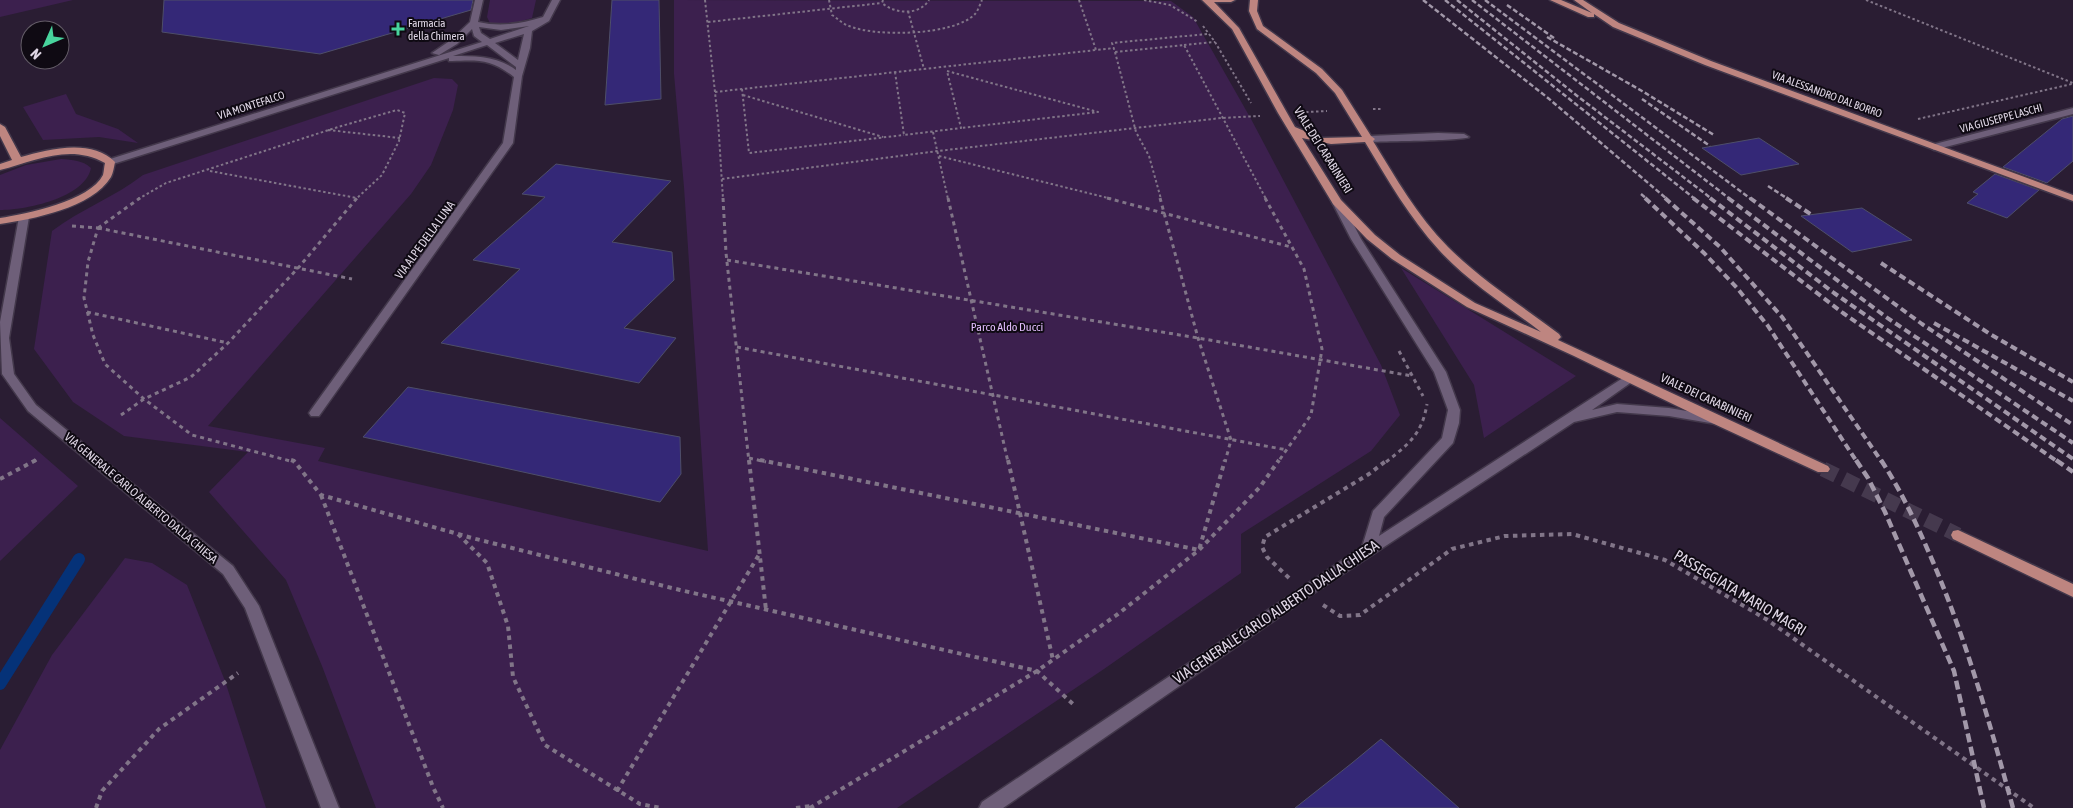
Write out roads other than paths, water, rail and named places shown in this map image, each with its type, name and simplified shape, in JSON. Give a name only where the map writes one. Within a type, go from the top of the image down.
[{"type":"main road","points":[[1203,0],[1231,0]]},
{"type":"main road","name":"VIALE DEI CARABINIERI","points":[[1254,0],[1253,11],[1260,27],[1328,79],[1352,110],[1409,206],[1443,248],[1533,321],[1578,353]]},
{"type":"main road","points":[[1554,0],[1616,25]]},
{"type":"main road","name":"VIA ALESSANDRO DAL BORRO","points":[[1578,0],[1616,25],[1708,64],[2073,198]]},
{"type":"main road","name":"VIALE DEI CARABINIERI","points":[[1209,1],[1235,28],[1282,113],[1337,202],[1371,237],[1420,274],[1480,309],[1578,353],[1716,420],[1823,469]]},
{"type":"main road","points":[[0,127],[18,161]]},
{"type":"main road","points":[[1292,128],[1299,134],[1315,140],[1370,139]]},
{"type":"main road","points":[[0,167],[18,161],[66,151],[102,155],[110,162],[111,170],[105,180],[92,191],[50,211],[0,221]]},
{"type":"main road","points":[[1958,534],[2073,591]]},
{"type":"street","points":[[478,0],[474,23],[477,34],[490,42],[519,71]]},
{"type":"street","points":[[474,23],[500,28],[528,25],[546,19],[556,0]]},
{"type":"street","points":[[1583,0],[1616,25]]},
{"type":"street","name":"VIA MONTEFALCO","points":[[110,162],[528,30],[546,19]]},
{"type":"street","name":"VIA MONTEFALCO","points":[[400,69],[432,56],[454,42],[474,23]]},
{"type":"street","name":"VIA ALPE DELLA LUNA","points":[[315,413],[504,151],[508,142],[519,71],[528,30]]},
{"type":"street","name":"VIA MONTEFALCO","points":[[418,64],[476,58],[501,63],[519,71]]},
{"type":"street","name":"VIA GIUSEPPE LASCHI","points":[[1934,147],[2073,111]]},
{"type":"street","points":[[1370,139],[1438,136],[1464,137]]},
{"type":"street","points":[[1337,202],[1356,239],[1440,372],[1454,410],[1453,423],[1448,440],[1378,515],[1368,550]]},
{"type":"street","name":"VIA GENERALE CARLO ALBERTO DALLA CHIESA","points":[[24,217],[3,338],[8,374],[32,408],[195,540],[228,570],[252,606],[330,808]]},
{"type":"street","name":"VIA GENERALE CARLO ALBERTO DALLA CHIESA","points":[[988,808],[1368,550],[1630,379]]},
{"type":"street","name":"VIA GENERALE CARLO ALBERTO DALLA CHIESA","points":[[1566,420],[1617,408],[1669,412],[1716,420]]},
{"type":"waterway","points":[[0,684],[79,559]]},
{"type":"tunnel","points":[[1823,469],[1958,535]]},
{"type":"railway","points":[[1423,0],[1548,98],[1667,199]]},
{"type":"railway","points":[[1445,0],[1695,199]]},
{"type":"railway","points":[[1457,0],[1576,95],[1712,199]]},
{"type":"railway","points":[[1472,0],[1730,199]]},
{"type":"railway","points":[[1485,0],[1751,199]]},
{"type":"railway","points":[[1507,5],[1554,38]]},
{"type":"railway","points":[[1547,37],[1642,91],[1714,135]]},
{"type":"railway","points":[[1642,99],[1710,146]]},
{"type":"railway","points":[[1768,186],[1788,199]]},
{"type":"railway","points":[[1641,194],[1647,199]]},
{"type":"railway","points":[[1645,198],[1705,254],[1737,288],[1768,326],[1857,462]]},
{"type":"railway","points":[[1665,198],[1720,247],[1782,317],[1882,462]]},
{"type":"railway","points":[[1693,198],[1843,313],[2058,462]]},
{"type":"railway","points":[[1710,198],[1834,293],[2073,459]]},
{"type":"railway","points":[[1728,198],[1886,317],[2073,443]]},
{"type":"railway","points":[[1750,198],[1922,324],[2073,425]]},
{"type":"railway","points":[[1786,198],[1812,215]]},
{"type":"railway","points":[[1881,263],[1990,334],[2073,382]]},
{"type":"railway","points":[[1934,323],[2073,401]]},
{"type":"railway","points":[[1856,460],[1868,478],[1885,512],[1954,671],[1984,808]]},
{"type":"railway","points":[[1881,460],[1909,510],[1957,622],[1996,745],[2013,808]]},
{"type":"railway","points":[[2056,460],[2073,472]]},
{"type":"place","name":"Farmacia della Chimera","points":[[398,29]]},
{"type":"park label","name":"Parco Aldo Ducci","points":[[1007,327]]}]
